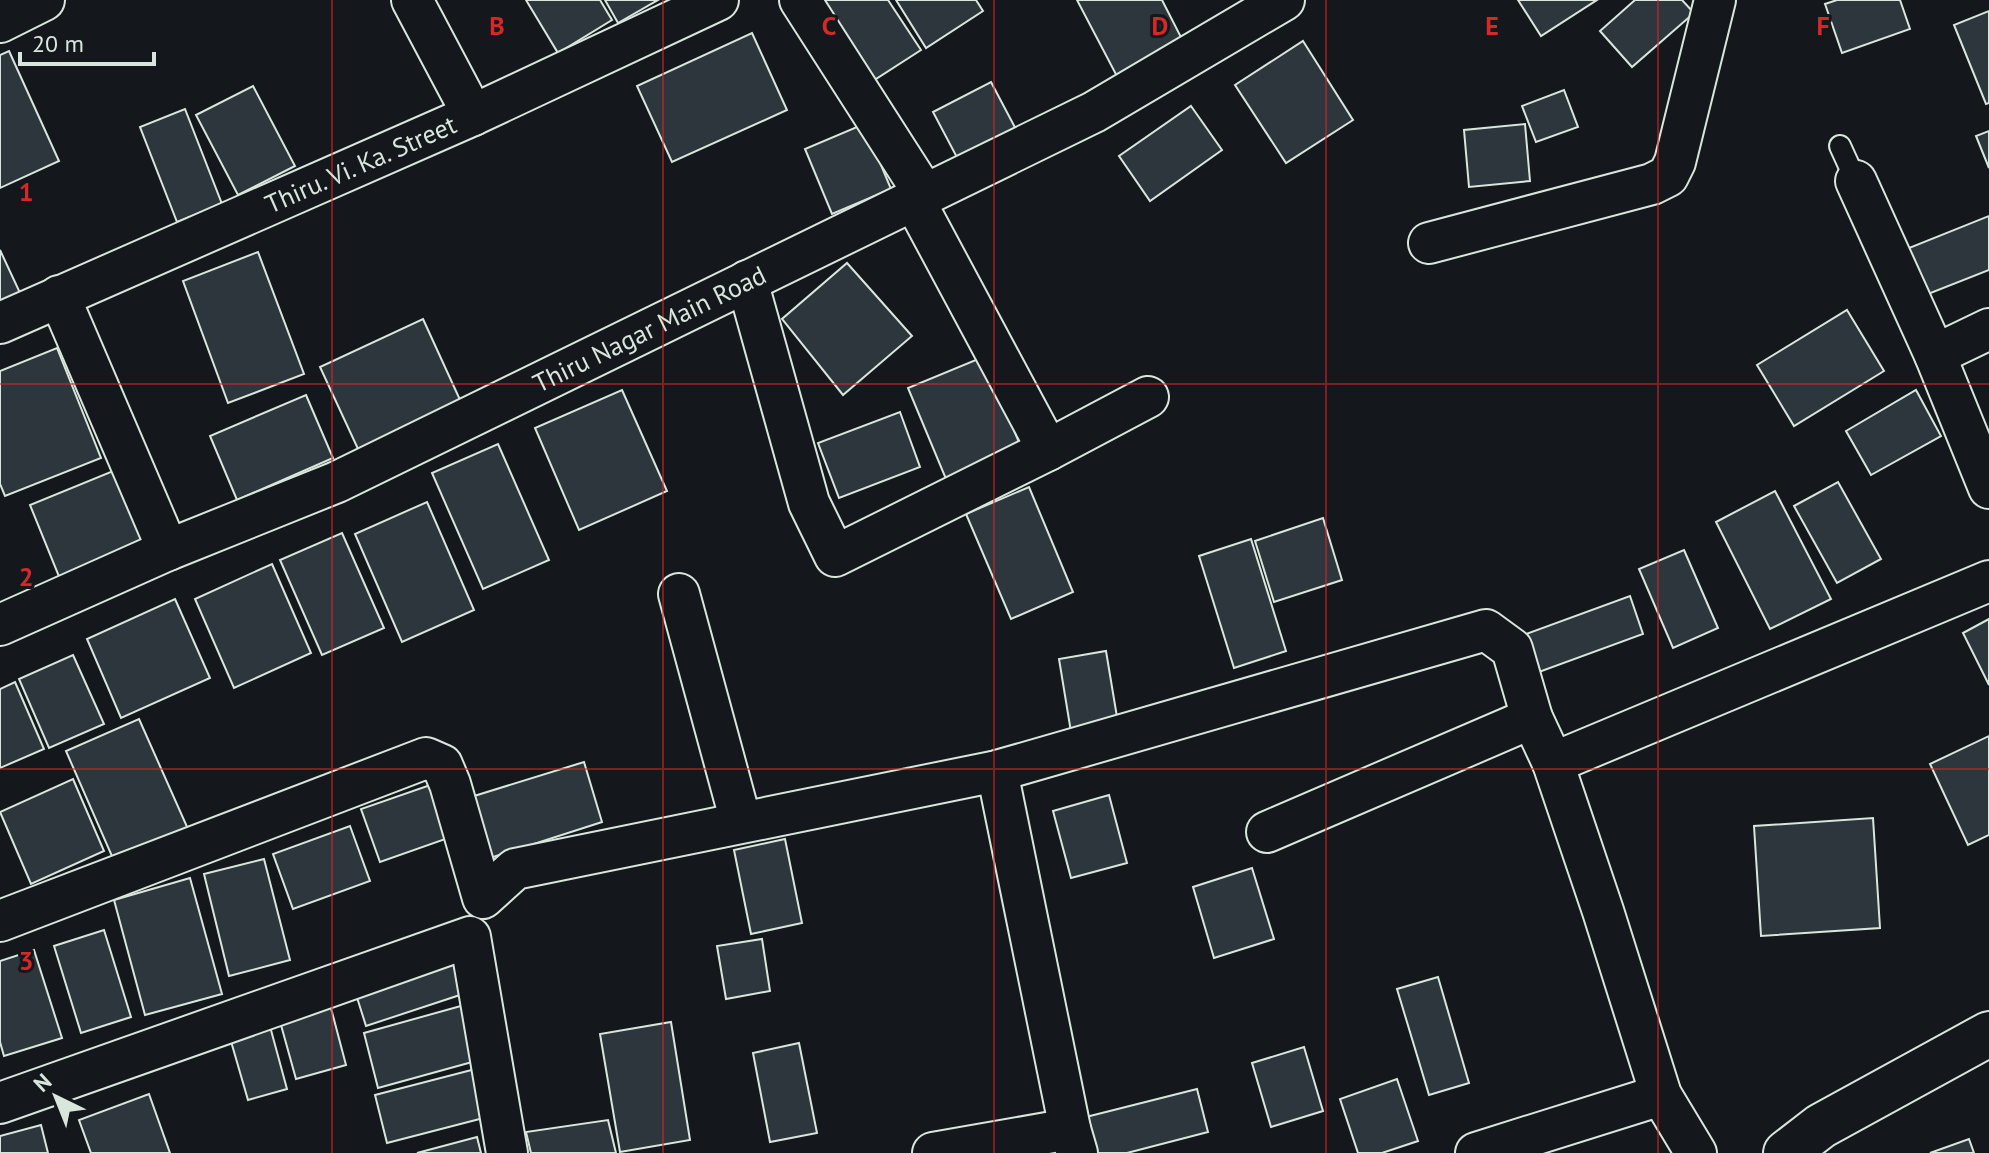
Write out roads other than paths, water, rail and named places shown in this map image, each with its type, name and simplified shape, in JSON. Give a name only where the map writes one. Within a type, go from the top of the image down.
[{"type":"street","points":[[0,22],[44,0]]},
{"type":"street","points":[[412,0],[473,115]]},
{"type":"street","name":"Thiru. Vi. Ka. Street","points":[[0,323],[473,115],[718,0]]},
{"type":"street","points":[[800,0],[920,197],[1048,450]]},
{"type":"street","name":"Thiru Nagar Main Road","points":[[0,625],[168,550],[337,482],[1094,112],[1284,0]]},
{"type":"street","points":[[1429,243],[1652,184],[1668,176],[1675,162],[1715,0]]},
{"type":"street","points":[[1848,163],[1935,355],[1989,488]]},
{"type":"street","points":[[747,281],[809,503],[835,556],[1148,397]]},
{"type":"street","points":[[59,296],[168,550]]},
{"type":"street","points":[[1935,355],[1989,329]]},
{"type":"street","points":[[1553,763],[1989,581]]},
{"type":"street","points":[[679,594],[741,822]]},
{"type":"street","points":[[0,921],[426,758],[442,765],[446,774],[483,898],[515,869],[997,771],[1486,630],[1512,649],[1532,718],[1553,763],[1603,911],[1661,1095],[1696,1153]]},
{"type":"street","points":[[1267,832],[1532,718]]},
{"type":"street","points":[[933,1153],[1074,1141],[997,771]]},
{"type":"street","points":[[0,1103],[470,937],[507,1153]]},
{"type":"street","points":[[1786,1153],[1821,1126],[1989,1034]]},
{"type":"street","points":[[1476,1153],[1661,1095]]}]
